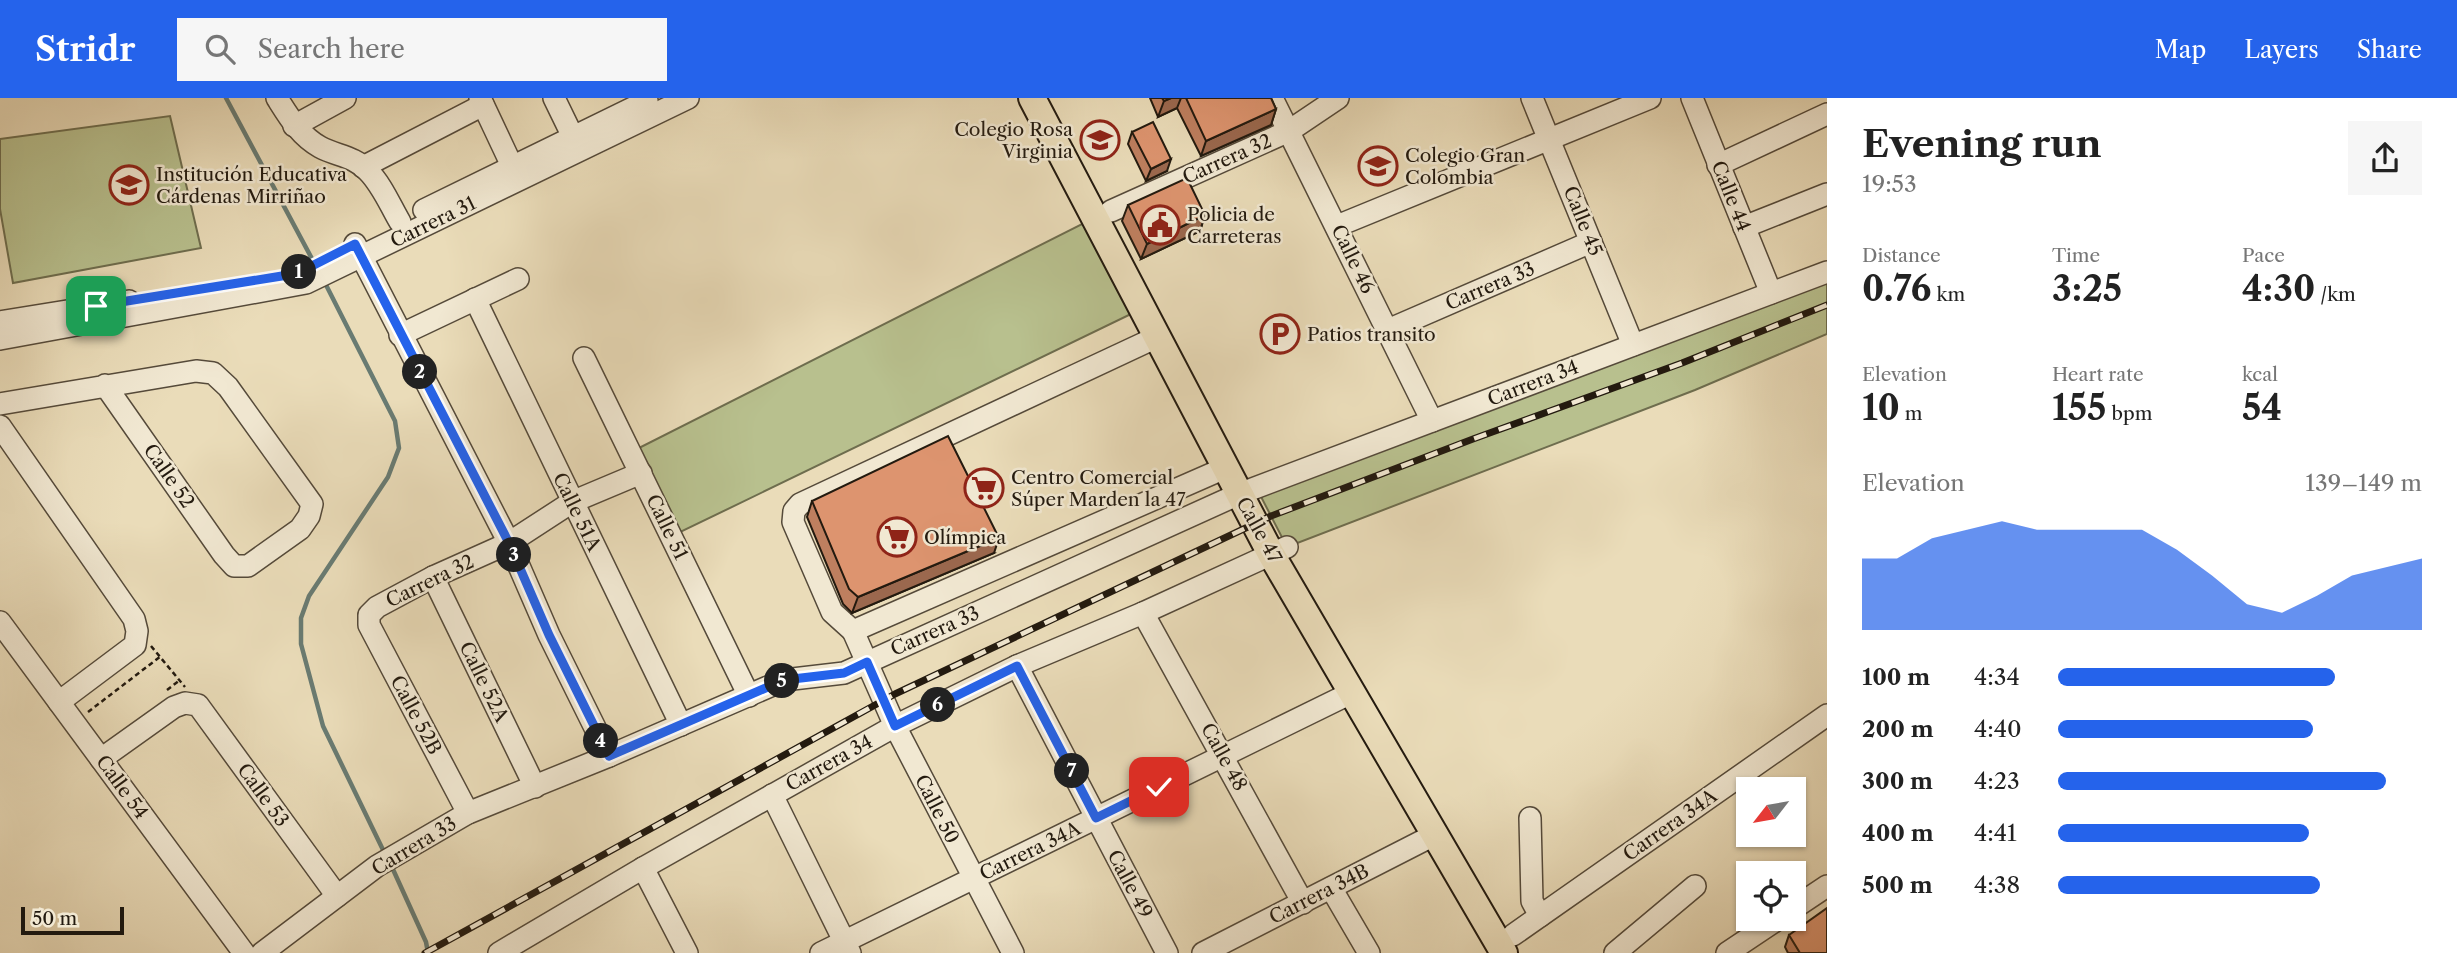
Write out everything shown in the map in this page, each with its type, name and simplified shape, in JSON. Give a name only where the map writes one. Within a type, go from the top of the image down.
[{"type":"main road","name":"Calle 47","points":[[1031,98],[1225,468],[1247,490]]},
{"type":"main road","name":"Calle 47","points":[[1052,98],[1351,693],[1434,835],[1513,947]]},
{"type":"main road","name":"Calle 47","points":[[1279,550],[1513,947]]},
{"type":"street","points":[[277,98],[295,126],[310,140],[322,148],[350,157],[363,167],[379,184],[400,222]]},
{"type":"street","points":[[295,126],[345,98]]},
{"type":"street","points":[[554,98],[573,136]]},
{"type":"street","name":"Carrera 31","points":[[358,251],[400,222],[633,103],[654,98]]},
{"type":"street","name":"Carrera 31","points":[[0,322],[308,275],[688,98]]},
{"type":"street","name":"Calle 46","points":[[1272,98],[1432,421]]},
{"type":"street","name":"Carrera 32","points":[[1111,211],[1289,131],[1338,98]]},
{"type":"street","name":"Calle 45","points":[[1532,98],[1633,345]]},
{"type":"street","points":[[1337,226],[1650,98]]},
{"type":"street","name":"Calle 44","points":[[1692,98],[1771,293]]},
{"type":"street","points":[[363,167],[482,102],[512,166]]},
{"type":"street","points":[[1718,165],[1825,121]]},
{"type":"street","points":[[1744,227],[1827,194]]},
{"type":"street","name":"Carrera 33","points":[[1388,330],[1591,242]]},
{"type":"street","points":[[358,251],[509,543],[549,635],[609,756]]},
{"type":"street","name":"Carrera 34","points":[[1247,490],[1827,272]]},
{"type":"street","name":"Carrera 31","points":[[0,339],[306,283],[308,275]]},
{"type":"street","points":[[400,335],[518,279]]},
{"type":"street","name":"Calle 51A","points":[[475,299],[681,725]]},
{"type":"street","name":"Calle 50","points":[[1013,953],[895,726],[853,631],[832,612],[793,522],[794,511],[800,504],[1157,337]]},
{"type":"street","name":"Calle 51","points":[[584,358],[749,696]]},
{"type":"street","name":"Calle 52","points":[[196,371],[213,373],[228,387],[312,504],[309,516],[300,529],[248,566],[234,566],[105,385],[196,371]]},
{"type":"street","points":[[0,404],[105,385]]},
{"type":"street","points":[[0,426],[134,619],[137,631],[135,645],[60,702]]},
{"type":"street","points":[[853,631],[1225,468]]},
{"type":"street","name":"Carrera 32","points":[[369,615],[377,607],[433,577],[509,543],[572,502],[641,473]]},
{"type":"street","name":"Carrera 33","points":[[262,953],[377,866],[468,813],[609,756],[784,680],[844,673],[1247,490]]},
{"type":"street","name":"Carrera 34","points":[[510,950],[643,868],[895,726],[1017,666],[1143,613],[1279,550]]},
{"type":"street","name":"Calle 52A","points":[[433,577],[535,787]]},
{"type":"street","name":"Calle 48","points":[[1143,613],[1303,902]]},
{"type":"street","name":"Calle 52B","points":[[369,615],[369,625],[468,813]]},
{"type":"street","name":"Calle 54","points":[[0,622],[244,953]]},
{"type":"street","name":"Calle 49","points":[[1017,666],[1167,953]]},
{"type":"street","name":"Carrera 34A","points":[[821,953],[847,947],[973,879],[1351,693]]},
{"type":"street","name":"Calle 53","points":[[101,759],[174,706],[185,703],[198,705],[337,896]]},
{"type":"street","name":"Carrera 34A","points":[[1513,947],[1540,916],[1827,715]]},
{"type":"street","points":[[772,795],[847,947]]},
{"type":"street","points":[[1530,818],[1532,901],[1540,916]]},
{"type":"street","name":"Carrera 34B","points":[[1203,953],[1229,947],[1303,902],[1434,835]]},
{"type":"street","points":[[643,868],[687,953]]},
{"type":"street","points":[[1615,953],[1695,886]]},
{"type":"street","points":[[1806,900],[1827,886]]},
{"type":"street","points":[[1331,888],[1369,953]]},
{"type":"street","points":[[1727,953],[1760,931]]},
{"type":"path","points":[[137,631],[180,680]]},
{"type":"path","points":[[75,723],[161,656]]},
{"type":"green space","points":[[170,116],[201,248],[13,283],[0,209],[0,139]]},
{"type":"green space","points":[[1084,223],[1131,314],[672,536],[631,452]]},
{"type":"green space","points":[[1827,272],[1827,334],[1695,390],[1287,547],[1256,487]]},
{"type":"building","points":[[1186,98],[1271,98],[1276,109],[1206,141]]},
{"type":"building","points":[[1153,122],[1171,159],[1151,169],[1132,132]]},
{"type":"building","name":"Policia de Carreteras","points":[[1187,178],[1205,215],[1147,244],[1128,205]]},
{"type":"building","name":"Olímpica","points":[[948,436],[999,538],[858,597],[849,589],[812,501]]},
{"type":"building","points":[[1827,908],[1827,953],[1800,953],[1789,935],[1795,931],[1806,931],[1806,923]]},
{"type":"waterway","points":[[226,98],[318,270]]},
{"type":"waterway","points":[[324,281],[395,421],[399,448],[388,477],[309,596],[301,618],[301,644],[323,726],[385,854]]},
{"type":"waterway","points":[[391,865],[426,942],[428,953]]},
{"type":"railway","points":[[425,953],[895,694],[1271,516],[1682,363],[1827,305]]},
{"type":"place","name":"Colegio Rosa Virginia","points":[[1100,140]]},
{"type":"place","name":"Colegio Gran Colombia","points":[[1378,166]]},
{"type":"place","name":"Institución Educativa Cárdenas Mirriñao","points":[[129,185]]},
{"type":"place","name":"Policia de Carreteras","points":[[1160,225]]},
{"type":"place","name":"Patios transito","points":[[1280,334]]},
{"type":"place","name":"Centro Comercial Súper Marden la 47","points":[[984,488]]},
{"type":"place","name":"Olímpica","points":[[897,537]]},
{"type":"route","points":[[96,306],[288,275],[304,270],[355,244],[509,543],[549,635],[609,756],[784,680],[844,673],[867,662],[895,726],[1017,666],[1096,818],[1159,787]]}]
